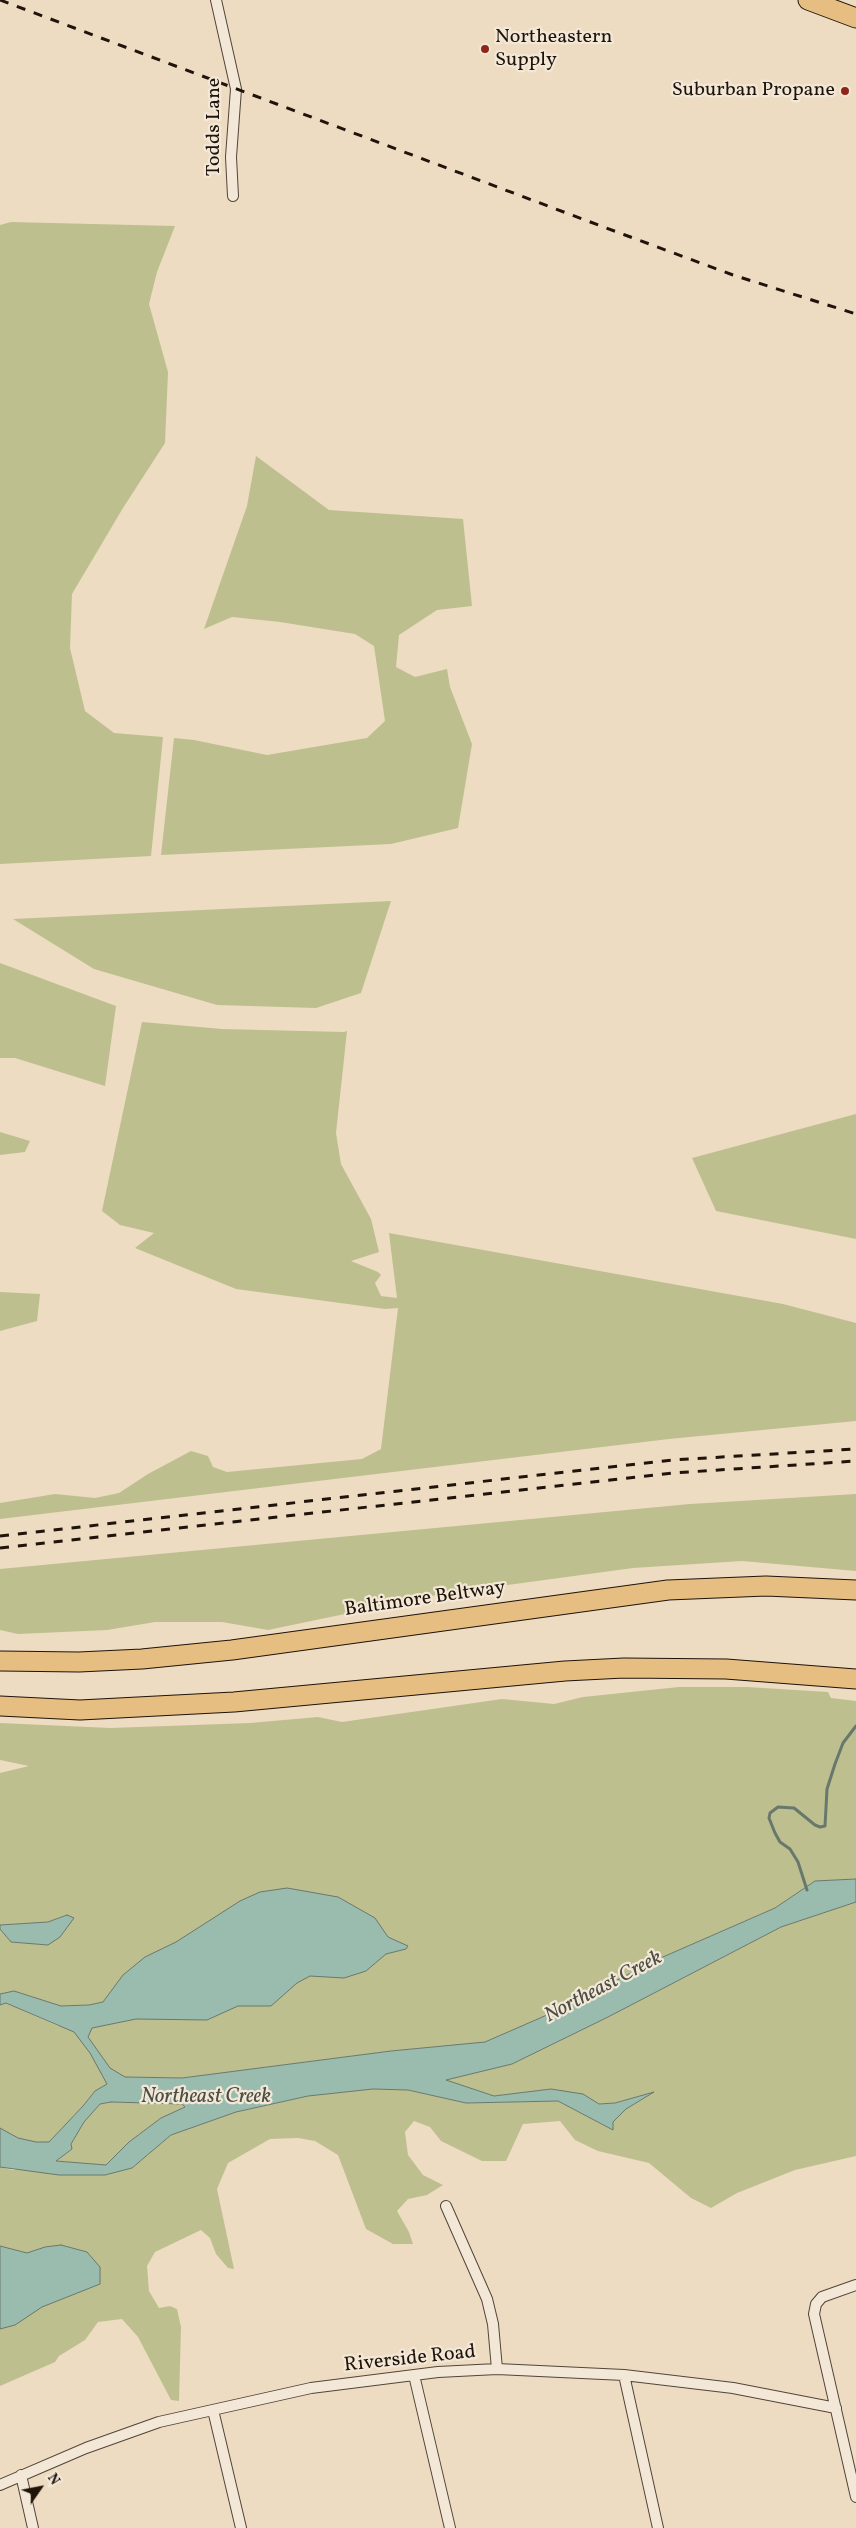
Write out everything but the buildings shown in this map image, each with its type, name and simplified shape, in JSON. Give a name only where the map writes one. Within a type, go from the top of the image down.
[{"type":"highway","points":[[808,0],[856,18]]},
{"type":"highway","name":"Baltimore Beltway","points":[[0,1661],[79,1662],[142,1659],[232,1650],[668,1590],[766,1586],[856,1590]]},
{"type":"highway","points":[[0,1706],[80,1710],[234,1702],[564,1671],[624,1668],[726,1669],[856,1679]]},
{"type":"street","name":"Todds Lane","points":[[216,0],[236,89],[232,157],[233,196]]},
{"type":"street","points":[[446,2206],[487,2299],[493,2324],[496,2369]]},
{"type":"street","points":[[856,2285],[822,2296],[816,2304],[814,2314],[856,2497]]},
{"type":"street","name":"Riverside Road","points":[[0,2485],[125,2433],[166,2420],[311,2388],[414,2375],[496,2369],[624,2375],[733,2388],[836,2408]]},
{"type":"street","points":[[414,2375],[450,2528]]},
{"type":"street","points":[[624,2375],[658,2528]]},
{"type":"street","points":[[213,2410],[241,2528]]},
{"type":"street","points":[[21,2475],[33,2528]]},
{"type":"green space","points":[[11,222],[175,226],[157,272],[149,304],[168,372],[165,443],[123,508],[72,594],[70,648],[85,711],[114,733],[163,737],[151,856],[0,864],[0,225]]},
{"type":"green space","points":[[256,456],[329,510],[463,519],[472,606],[437,610],[399,635],[396,667],[415,677],[447,669],[450,687],[472,744],[458,828],[391,844],[161,855],[174,738],[194,740],[267,755],[367,738],[385,721],[374,646],[355,634],[280,622],[232,617],[204,629],[247,506]]},
{"type":"green space","points":[[391,901],[361,993],[316,1008],[217,1005],[94,969],[13,919]]},
{"type":"green space","points":[[0,963],[116,1006],[105,1086],[15,1058],[0,1058]]},
{"type":"green space","points":[[142,1022],[222,1029],[347,1031],[336,1133],[341,1164],[371,1219],[379,1252],[351,1261],[381,1275],[375,1283],[381,1296],[397,1298],[389,1233],[783,1304],[856,1323],[856,1421],[669,1439],[0,1519],[0,1503],[55,1494],[95,1498],[119,1493],[148,1474],[191,1451],[208,1456],[213,1467],[227,1472],[362,1459],[381,1449],[398,1308],[385,1309],[236,1289],[135,1248],[154,1233],[120,1225],[102,1211]]},
{"type":"green space","points":[[856,1114],[856,1239],[716,1211],[692,1158]]},
{"type":"green space","points":[[0,1132],[30,1141],[25,1152],[0,1155]]},
{"type":"green space","points":[[0,1292],[40,1294],[37,1321],[0,1331]]},
{"type":"green space","points":[[856,1494],[856,1571],[742,1561],[633,1568],[441,1594],[268,1630],[222,1622],[155,1622],[107,1630],[18,1634],[0,1630],[0,1569],[690,1504]]},
{"type":"green space","points":[[679,1687],[747,1687],[828,1692],[831,1698],[856,1701],[856,1879],[815,1881],[775,1908],[656,1960],[563,2008],[485,2042],[391,2051],[182,2078],[125,2077],[95,2091],[49,2142],[36,2150],[0,2142],[0,2005],[6,2003],[58,2026],[104,2002],[89,2005],[61,2006],[14,1991],[0,1994],[0,1929],[11,1942],[48,1945],[67,1915],[48,1922],[0,1925],[0,1773],[29,1766],[0,1760],[0,1723],[111,1728],[250,1723],[318,1717],[342,1722],[502,1699],[554,1704],[583,1697]]},
{"type":"green space","points":[[856,1902],[856,2156],[795,2170],[737,2193],[711,2208],[691,2198],[649,2163],[598,2151],[575,2140],[560,2121],[523,2124],[506,2161],[482,2161],[441,2141],[430,2127],[414,2121],[405,2132],[408,2155],[423,2175],[443,2185],[427,2195],[408,2199],[397,2211],[409,2232],[413,2244],[393,2244],[366,2229],[338,2155],[315,2141],[298,2138],[270,2139],[228,2163],[217,2189],[234,2269],[228,2268],[216,2254],[210,2238],[201,2230],[155,2252],[147,2266],[149,2291],[159,2308],[170,2306],[177,2309],[181,2327],[179,2401],[171,2400],[138,2337],[122,2319],[98,2322],[85,2340],[59,2356],[55,2362],[0,2386],[0,2167],[12,2170],[132,2168],[171,2135],[236,2112],[308,2096],[373,2089],[408,2090],[466,2103],[558,2101],[613,2130],[613,2122],[626,2109],[651,2093],[614,2103],[599,2104],[551,2089],[494,2096],[445,2080],[512,2064],[608,2017],[781,1927]]},
{"type":"green space","points":[[111,2102],[182,2104],[186,2107],[161,2118],[129,2142],[106,2165],[56,2161],[72,2149],[71,2144],[83,2122],[100,2104]]},
{"type":"water","name":"Northeast Creek","points":[[856,1879],[856,1902],[781,1927],[608,2017],[512,2064],[446,2080],[494,2096],[551,2089],[583,2094],[599,2104],[615,2103],[654,2092],[626,2109],[613,2122],[613,2130],[558,2101],[466,2103],[408,2090],[373,2089],[308,2096],[236,2112],[171,2135],[132,2168],[105,2175],[59,2175],[0,2167],[0,2128],[18,2138],[36,2142],[49,2142],[95,2091],[107,2084],[90,2053],[74,2032],[6,2003],[0,2005],[0,1994],[14,1991],[61,2006],[89,2005],[103,2002],[123,1975],[145,1957],[176,1942],[240,1901],[260,1892],[287,1888],[338,1897],[375,1918],[388,1937],[408,1946],[406,1949],[386,1954],[366,1971],[344,1978],[310,1976],[297,1983],[271,2006],[238,2006],[207,2020],[136,2019],[92,2028],[88,2037],[110,2068],[125,2077],[182,2078],[391,2051],[485,2042],[563,2008],[656,1960],[775,1908],[815,1881]],"holes":[[[111,2102],[182,2104],[185,2107],[161,2118],[129,2142],[106,2165],[56,2161],[72,2149],[71,2144],[84,2122],[100,2104]]]},
{"type":"water","points":[[67,1915],[74,1918],[60,1937],[48,1945],[11,1942],[0,1929],[0,1925],[48,1922]]},
{"type":"water","points":[[61,2245],[87,2252],[100,2267],[100,2284],[42,2307],[15,2325],[0,2329],[0,2246],[27,2253],[45,2247]]},
{"type":"waterway","points":[[807,1890],[798,1862],[790,1849],[780,1842],[775,1833],[769,1818],[770,1813],[778,1807],[794,1808],[815,1825],[825,1826],[827,1789],[843,1743],[856,1726]]},
{"type":"railway","points":[[0,0],[733,275],[856,314]]},
{"type":"railway","points":[[0,1536],[672,1460],[856,1449]]},
{"type":"railway","points":[[0,1548],[673,1473],[856,1461]]},
{"type":"place","name":"Northeastern Supply","points":[[485,49]]},
{"type":"place","name":"Suburban Propane","points":[[845,91]]}]
